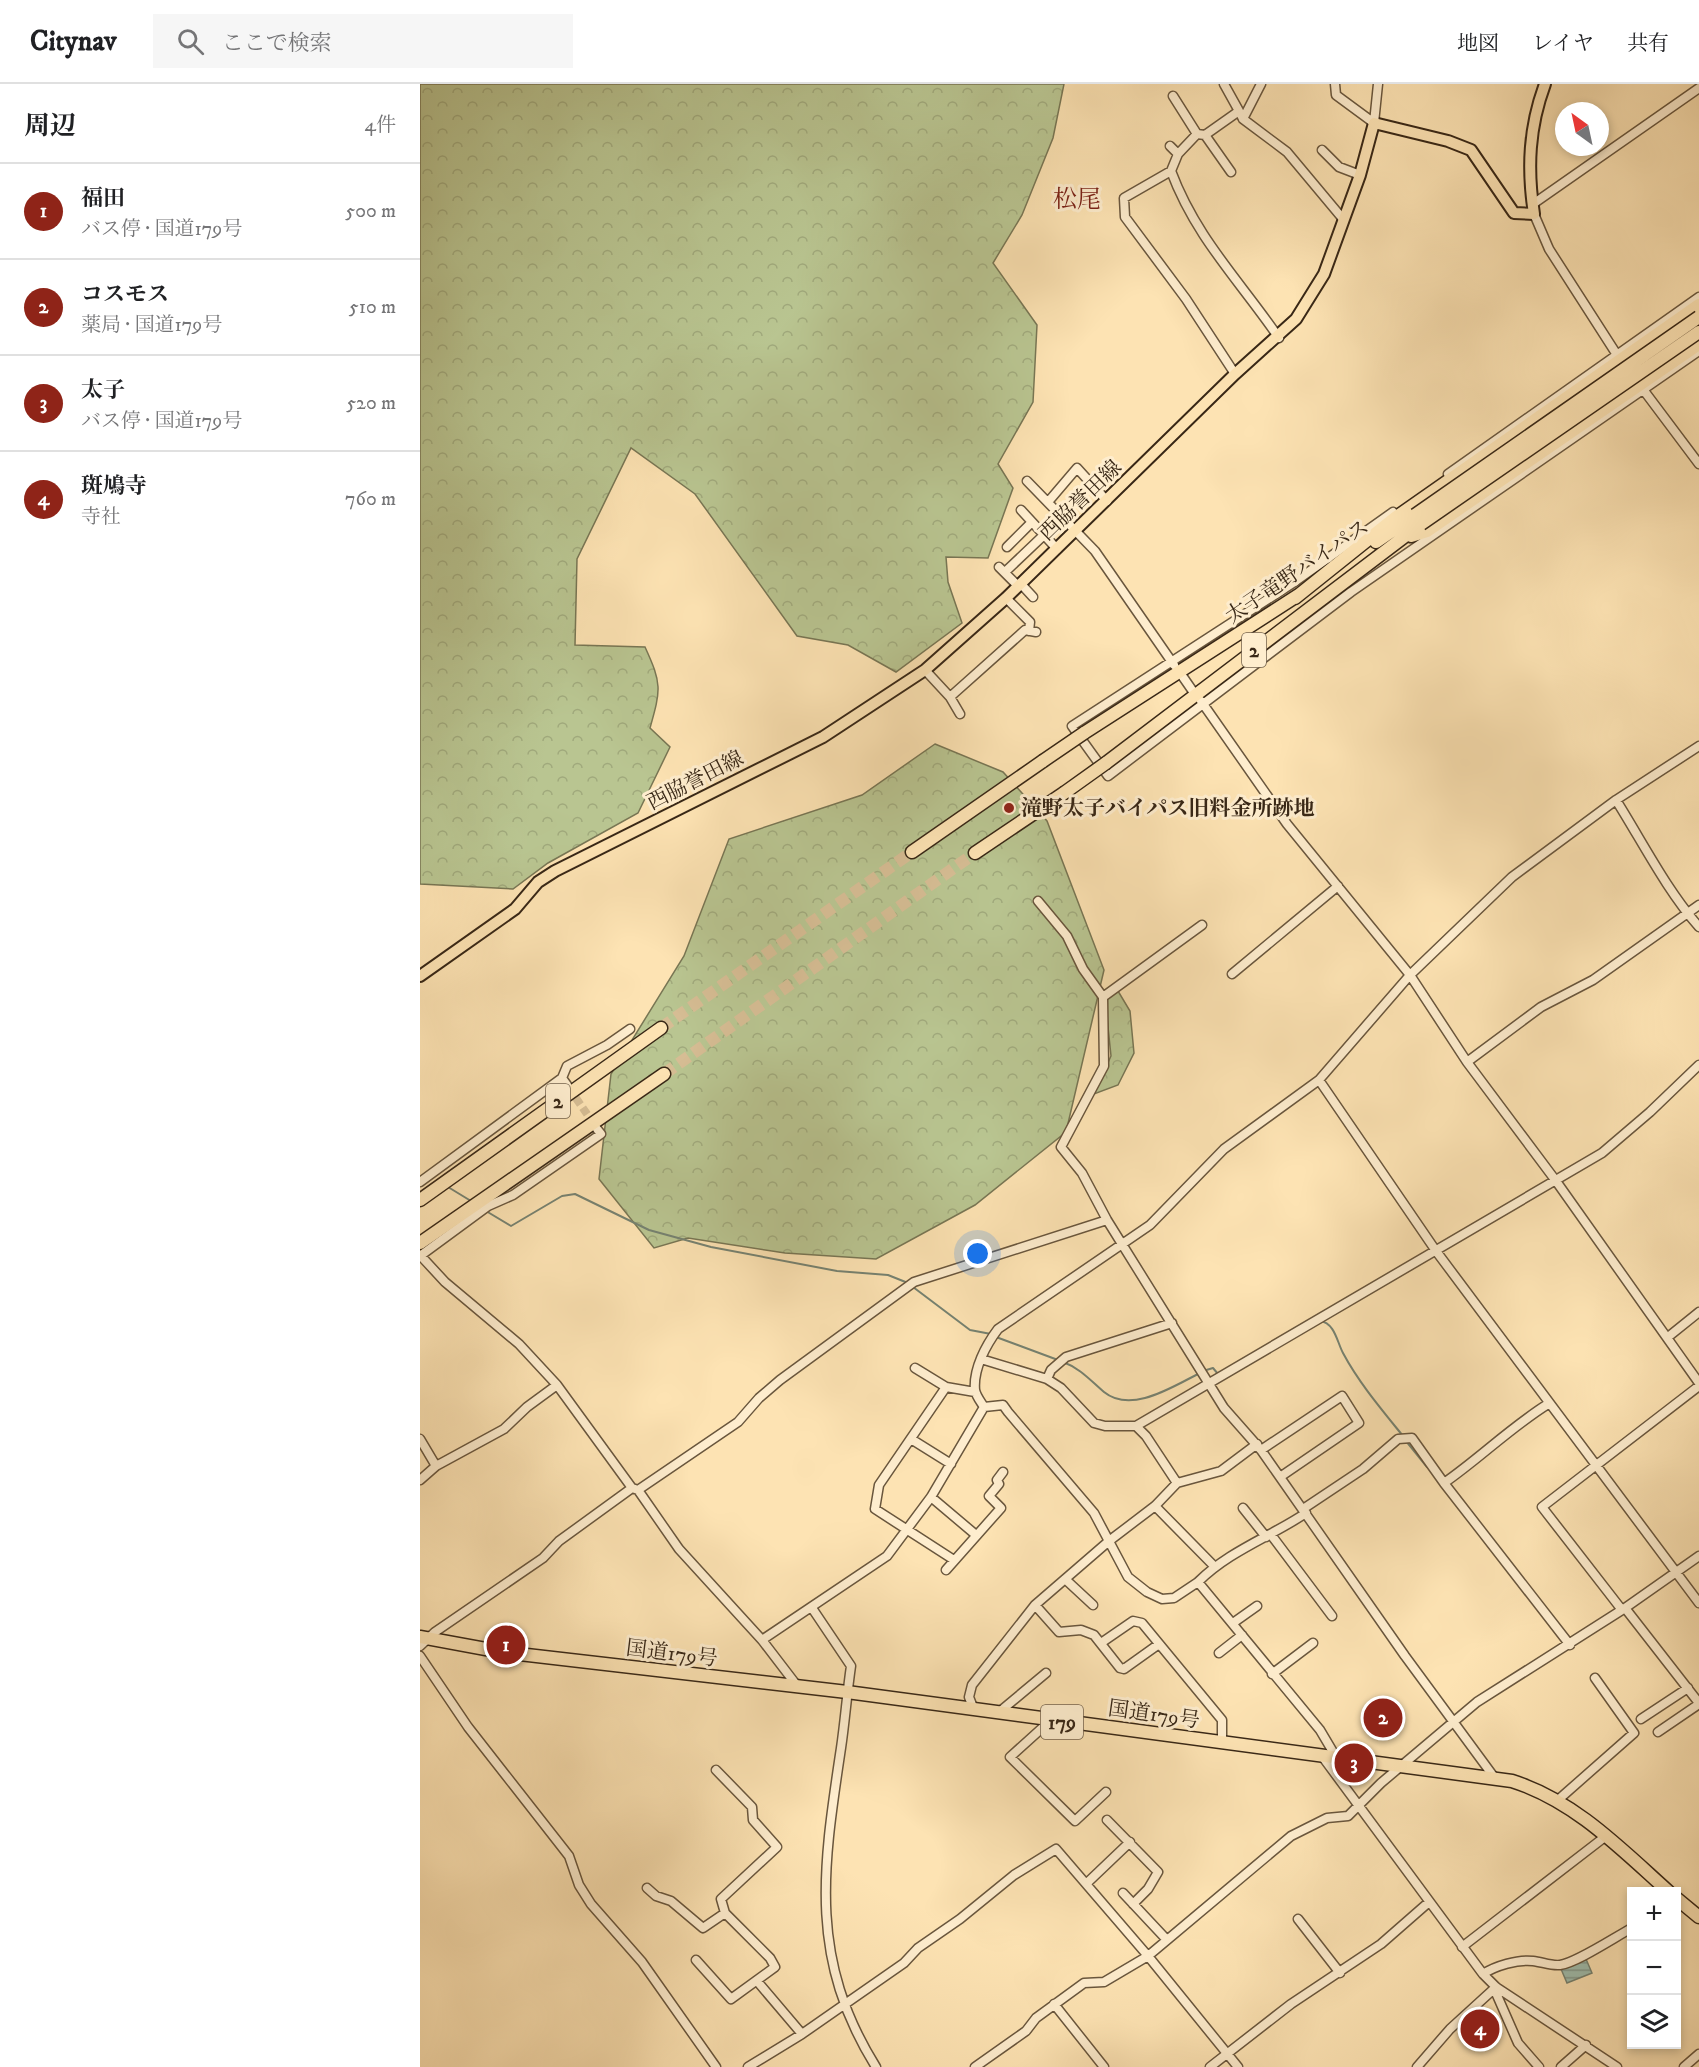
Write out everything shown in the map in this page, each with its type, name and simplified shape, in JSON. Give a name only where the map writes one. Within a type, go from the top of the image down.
[{"type":"highway","points":[[1418,519],[1524,426],[1618,356],[1699,305]]},
{"type":"highway","name":"太子竜野バイパス","points":[[975,853],[1106,763],[1404,539],[1418,519],[1699,317]]},
{"type":"highway","name":"太子竜野バイパス","points":[[912,852],[1084,733],[1418,519],[1699,332]]},
{"type":"highway","points":[[1418,519],[1542,452],[1642,388],[1699,344]]},
{"type":"highway","name":"2","points":[[420,1200],[661,1028]]},
{"type":"highway","name":"2","points":[[420,1243],[664,1074]]},
{"type":"highway","points":[[420,1249],[450,1221]]},
{"type":"highway","name":"国道179号","points":[[423,1641],[847,1692],[1494,1777],[1527,1785],[1558,1800],[1606,1836],[1664,1887]]},
{"type":"highway","points":[[1681,1903],[1699,1917]]},
{"type":"main road","points":[[1374,123],[1464,146],[1476,155],[1515,213],[1533,209],[1529,177],[1531,135],[1534,114],[1545,84]]},
{"type":"main road","name":"西脇誉田線","points":[[420,976],[515,909],[538,882],[555,871],[823,737],[925,670],[1006,598],[1078,531],[1235,374],[1278,338],[1296,319],[1324,274],[1360,175],[1374,123]]},
{"type":"street","points":[[1224,84],[1241,115],[1287,152],[1343,219]]},
{"type":"street","points":[[1235,374],[1186,299],[1125,217],[1124,198],[1172,171],[1178,154],[1201,134],[1241,115],[1262,84]]},
{"type":"street","points":[[1335,84],[1335,95],[1374,123],[1378,84]]},
{"type":"street","points":[[1699,88],[1533,209],[1549,249],[1618,356],[1699,464]]},
{"type":"street","points":[[1173,96],[1231,172]]},
{"type":"street","points":[[1170,146],[1178,154]]},
{"type":"street","points":[[1322,150],[1339,167],[1360,175]]},
{"type":"street","points":[[1172,171],[1196,225],[1218,260],[1278,338]]},
{"type":"street","points":[[1699,297],[1293,583],[1173,663],[1072,726],[1108,776],[1351,592],[1642,388],[1699,351]]},
{"type":"street","points":[[1048,502],[1077,468],[1107,501]]},
{"type":"street","points":[[1027,481],[1078,531],[1173,663]]},
{"type":"street","points":[[1021,510],[1057,549]]},
{"type":"street","points":[[1007,547],[1032,522]]},
{"type":"street","points":[[1033,597],[1002,570],[1045,534]]},
{"type":"street","points":[[950,697],[1025,630],[1032,631],[1030,622],[1006,598]]},
{"type":"street","points":[[925,670],[950,697],[960,714]]},
{"type":"street","points":[[1183,677],[1192,690]]},
{"type":"street","points":[[1202,703],[1287,824],[1410,975],[1467,1062],[1556,1181],[1668,1337],[1699,1385],[1542,1506],[1699,1704],[1658,1732]]},
{"type":"street","points":[[984,1407],[975,1392],[985,1347],[998,1329],[1150,1225],[1224,1149],[1319,1080],[1410,975],[1512,877],[1616,800],[1699,746]]},
{"type":"street","points":[[1616,800],[1646,847],[1654,866],[1699,927]]},
{"type":"street","points":[[1232,974],[1338,886]]},
{"type":"street","points":[[1038,901],[1067,936],[1083,969],[1103,997],[1104,1066],[1091,1094],[1066,1134],[1062,1147],[1082,1173],[1107,1220],[1224,1408],[1259,1447],[1454,1724],[1494,1777]]},
{"type":"street","points":[[1467,1062],[1541,1007],[1593,980],[1699,905]]},
{"type":"street","points":[[1103,997],[1202,924]]},
{"type":"street","points":[[420,1182],[565,1082],[567,1066],[607,1045],[630,1029]]},
{"type":"street","points":[[981,1359],[1047,1379],[1061,1388],[1094,1423],[1105,1426],[1136,1426],[1602,1153],[1650,1112],[1699,1065]]},
{"type":"street","points":[[1319,1080],[1436,1251],[1548,1404],[1699,1603]]},
{"type":"street","points":[[599,1131],[513,1195],[488,1206],[420,1256],[445,1282],[504,1328],[557,1385],[679,1549],[762,1640],[798,1687]]},
{"type":"street","points":[[423,1641],[543,1558],[560,1541],[738,1422],[759,1398],[780,1380],[914,1282],[1107,1220]]},
{"type":"street","points":[[1668,1337],[1699,1312]]},
{"type":"street","points":[[1047,1379],[1051,1370],[1066,1357],[1172,1323]]},
{"type":"street","points":[[915,1368],[946,1387],[975,1392]]},
{"type":"street","points":[[420,1480],[436,1466],[504,1429],[527,1407],[557,1385]]},
{"type":"street","points":[[946,1387],[879,1485],[874,1509],[954,1560]]},
{"type":"street","points":[[974,1710],[969,1696],[972,1685],[1035,1605],[1065,1578],[1155,1506],[1177,1483],[1221,1471],[1342,1396],[1359,1423],[1280,1477]]},
{"type":"street","points":[[1444,1483],[1477,1460],[1515,1426],[1548,1404]]},
{"type":"street","points":[[984,1407],[1003,1405],[1095,1513],[1128,1577],[1147,1592],[1162,1599],[1174,1598],[1198,1582],[1214,1566],[1269,1536],[1363,1469],[1398,1439],[1412,1438],[1569,1645]]},
{"type":"street","points":[[762,1640],[887,1556],[931,1497],[984,1407]]},
{"type":"street","points":[[1136,1426],[1177,1483]]},
{"type":"street","points":[[420,1439],[436,1466]]},
{"type":"street","points":[[911,1439],[951,1464]]},
{"type":"street","points":[[946,1570],[1001,1508],[989,1496],[999,1484],[997,1480],[1003,1472]]},
{"type":"street","points":[[931,1497],[976,1535]]},
{"type":"street","points":[[1155,1506],[1214,1566]]},
{"type":"street","points":[[1243,1508],[1269,1536],[1332,1616]]},
{"type":"street","points":[[975,2067],[1026,2031],[1036,2018],[1084,1983],[1104,1982],[1114,1978],[1148,1956],[1291,1836],[1327,1818],[1348,1816],[1382,1783],[1454,1724],[1477,1702],[1624,1609],[1699,1556]]},
{"type":"street","points":[[1065,1578],[1093,1605]]},
{"type":"street","points":[[1198,1582],[1320,1730],[1336,1757]]},
{"type":"street","points":[[1035,1605],[1059,1632],[1085,1631],[1094,1635],[1120,1668],[1124,1669],[1159,1644]]},
{"type":"street","points":[[1233,1623],[1257,1605]]},
{"type":"street","points":[[812,1608],[851,1666],[825,1875],[825,1918],[829,1949],[851,2024],[876,2067]]},
{"type":"street","points":[[1101,1643],[1138,1620],[1222,1720],[1222,1743]]},
{"type":"street","points":[[1219,1653],[1242,1635]]},
{"type":"street","points":[[1272,1674],[1313,1643]]},
{"type":"street","points":[[420,1656],[468,1727],[569,1856],[579,1885],[591,1904],[642,1962],[716,2067]]},
{"type":"street","points":[[998,1713],[1046,1673]]},
{"type":"street","points":[[1558,1800],[1634,1733],[1595,1678]]},
{"type":"street","points":[[1641,1719],[1688,1688]]},
{"type":"street","points":[[1051,1720],[1010,1757],[1075,1821],[1106,1792]]},
{"type":"street","points":[[1322,1756],[1483,1974],[1496,1987],[1617,2067]]},
{"type":"street","points":[[696,1960],[731,1999],[775,1967],[770,1958],[725,1912],[721,1899],[777,1847],[753,1820],[752,1807],[716,1770]]},
{"type":"street","points":[[1107,1820],[1158,1872],[1148,1889],[1133,1904]]},
{"type":"street","points":[[1462,1947],[1606,1836]]},
{"type":"street","points":[[1087,1883],[1130,1842]]},
{"type":"street","points":[[748,2067],[802,2034],[904,1963],[922,1944],[960,1919],[1014,1875],[1051,1849],[1056,1849],[1148,1956],[1238,2067]]},
{"type":"street","points":[[647,1888],[656,1896],[671,1901],[703,1928],[725,1912]]},
{"type":"street","points":[[1123,1893],[1167,1940]]},
{"type":"street","points":[[1210,2067],[1291,2004],[1381,1944],[1429,1902]]},
{"type":"street","points":[[1298,1919],[1340,1973]]},
{"type":"street","points":[[1483,1974],[1491,1968],[1532,1960],[1550,1965],[1568,1963],[1627,1931]]},
{"type":"street","points":[[757,1981],[802,2034]]},
{"type":"street","points":[[1417,2067],[1450,2029],[1496,1987]]},
{"type":"street","points":[[1496,1987],[1496,1993],[1518,2043],[1539,2067]]},
{"type":"street","points":[[1054,2004],[1104,2067]]},
{"type":"street","points":[[1561,2067],[1586,2045]]},
{"type":"street","points":[[1684,2067],[1699,2054]]},
{"type":"green space","points":[[420,84],[1064,84],[1053,138],[1022,215],[993,263],[1037,325],[1033,402],[998,464],[1013,488],[988,558],[946,557],[948,582],[962,623],[896,672],[848,645],[797,636],[695,494],[631,448],[577,559],[575,645],[645,647],[658,687],[650,728],[670,747],[638,813],[548,863],[513,889],[420,884]]},
{"type":"green space","points":[[935,744],[1003,772],[1047,821],[1104,970],[1066,1132],[975,1205],[876,1259],[785,1253],[688,1238],[654,1248],[599,1179],[611,1074],[684,956],[729,839],[862,795]]},
{"type":"green space","points":[[1118,991],[1130,1011],[1134,1053],[1118,1085],[1094,1094],[1111,1056],[1105,998]]},
{"type":"shaded area","points":[[1586,1959],[1592,1973],[1567,1983],[1561,1969]]},
{"type":"waterway","points":[[448,1187],[471,1201]]},
{"type":"waterway","points":[[486,1211],[511,1226],[562,1196],[575,1194],[649,1230],[711,1247],[837,1271],[888,1275],[908,1283]]},
{"type":"waterway","points":[[913,1287],[970,1330],[991,1334]]},
{"type":"waterway","points":[[1320,1321],[1325,1322],[1332,1329],[1356,1375],[1403,1436]]},
{"type":"waterway","points":[[996,1337],[1058,1360]]},
{"type":"waterway","points":[[1063,1362],[1080,1371],[1104,1392],[1115,1398],[1126,1400],[1151,1396],[1198,1374]]},
{"type":"waterway","points":[[1203,1371],[1213,1368],[1218,1374]]},
{"type":"waterway","points":[[1406,1441],[1427,1467]]},
{"type":"waterway","points":[[1508,2030],[1513,2041]]},
{"type":"tunnel","points":[[661,1028],[912,852]]},
{"type":"tunnel","points":[[664,1074],[975,853]]},
{"type":"tunnel","points":[[569,1088],[596,1127]]},
{"type":"place","name":"滝野太子バイパス旧料金所跡地","points":[[1009,808]]},
{"type":"place","name":"福田","points":[[506,1645]]},
{"type":"place","name":"コスモス","points":[[1383,1718]]},
{"type":"place","name":"太子","points":[[1354,1763]]},
{"type":"place","name":"斑鳩寺","points":[[1480,2029]]},
{"type":"district","name":"松尾","points":[[1077,199]]}]
